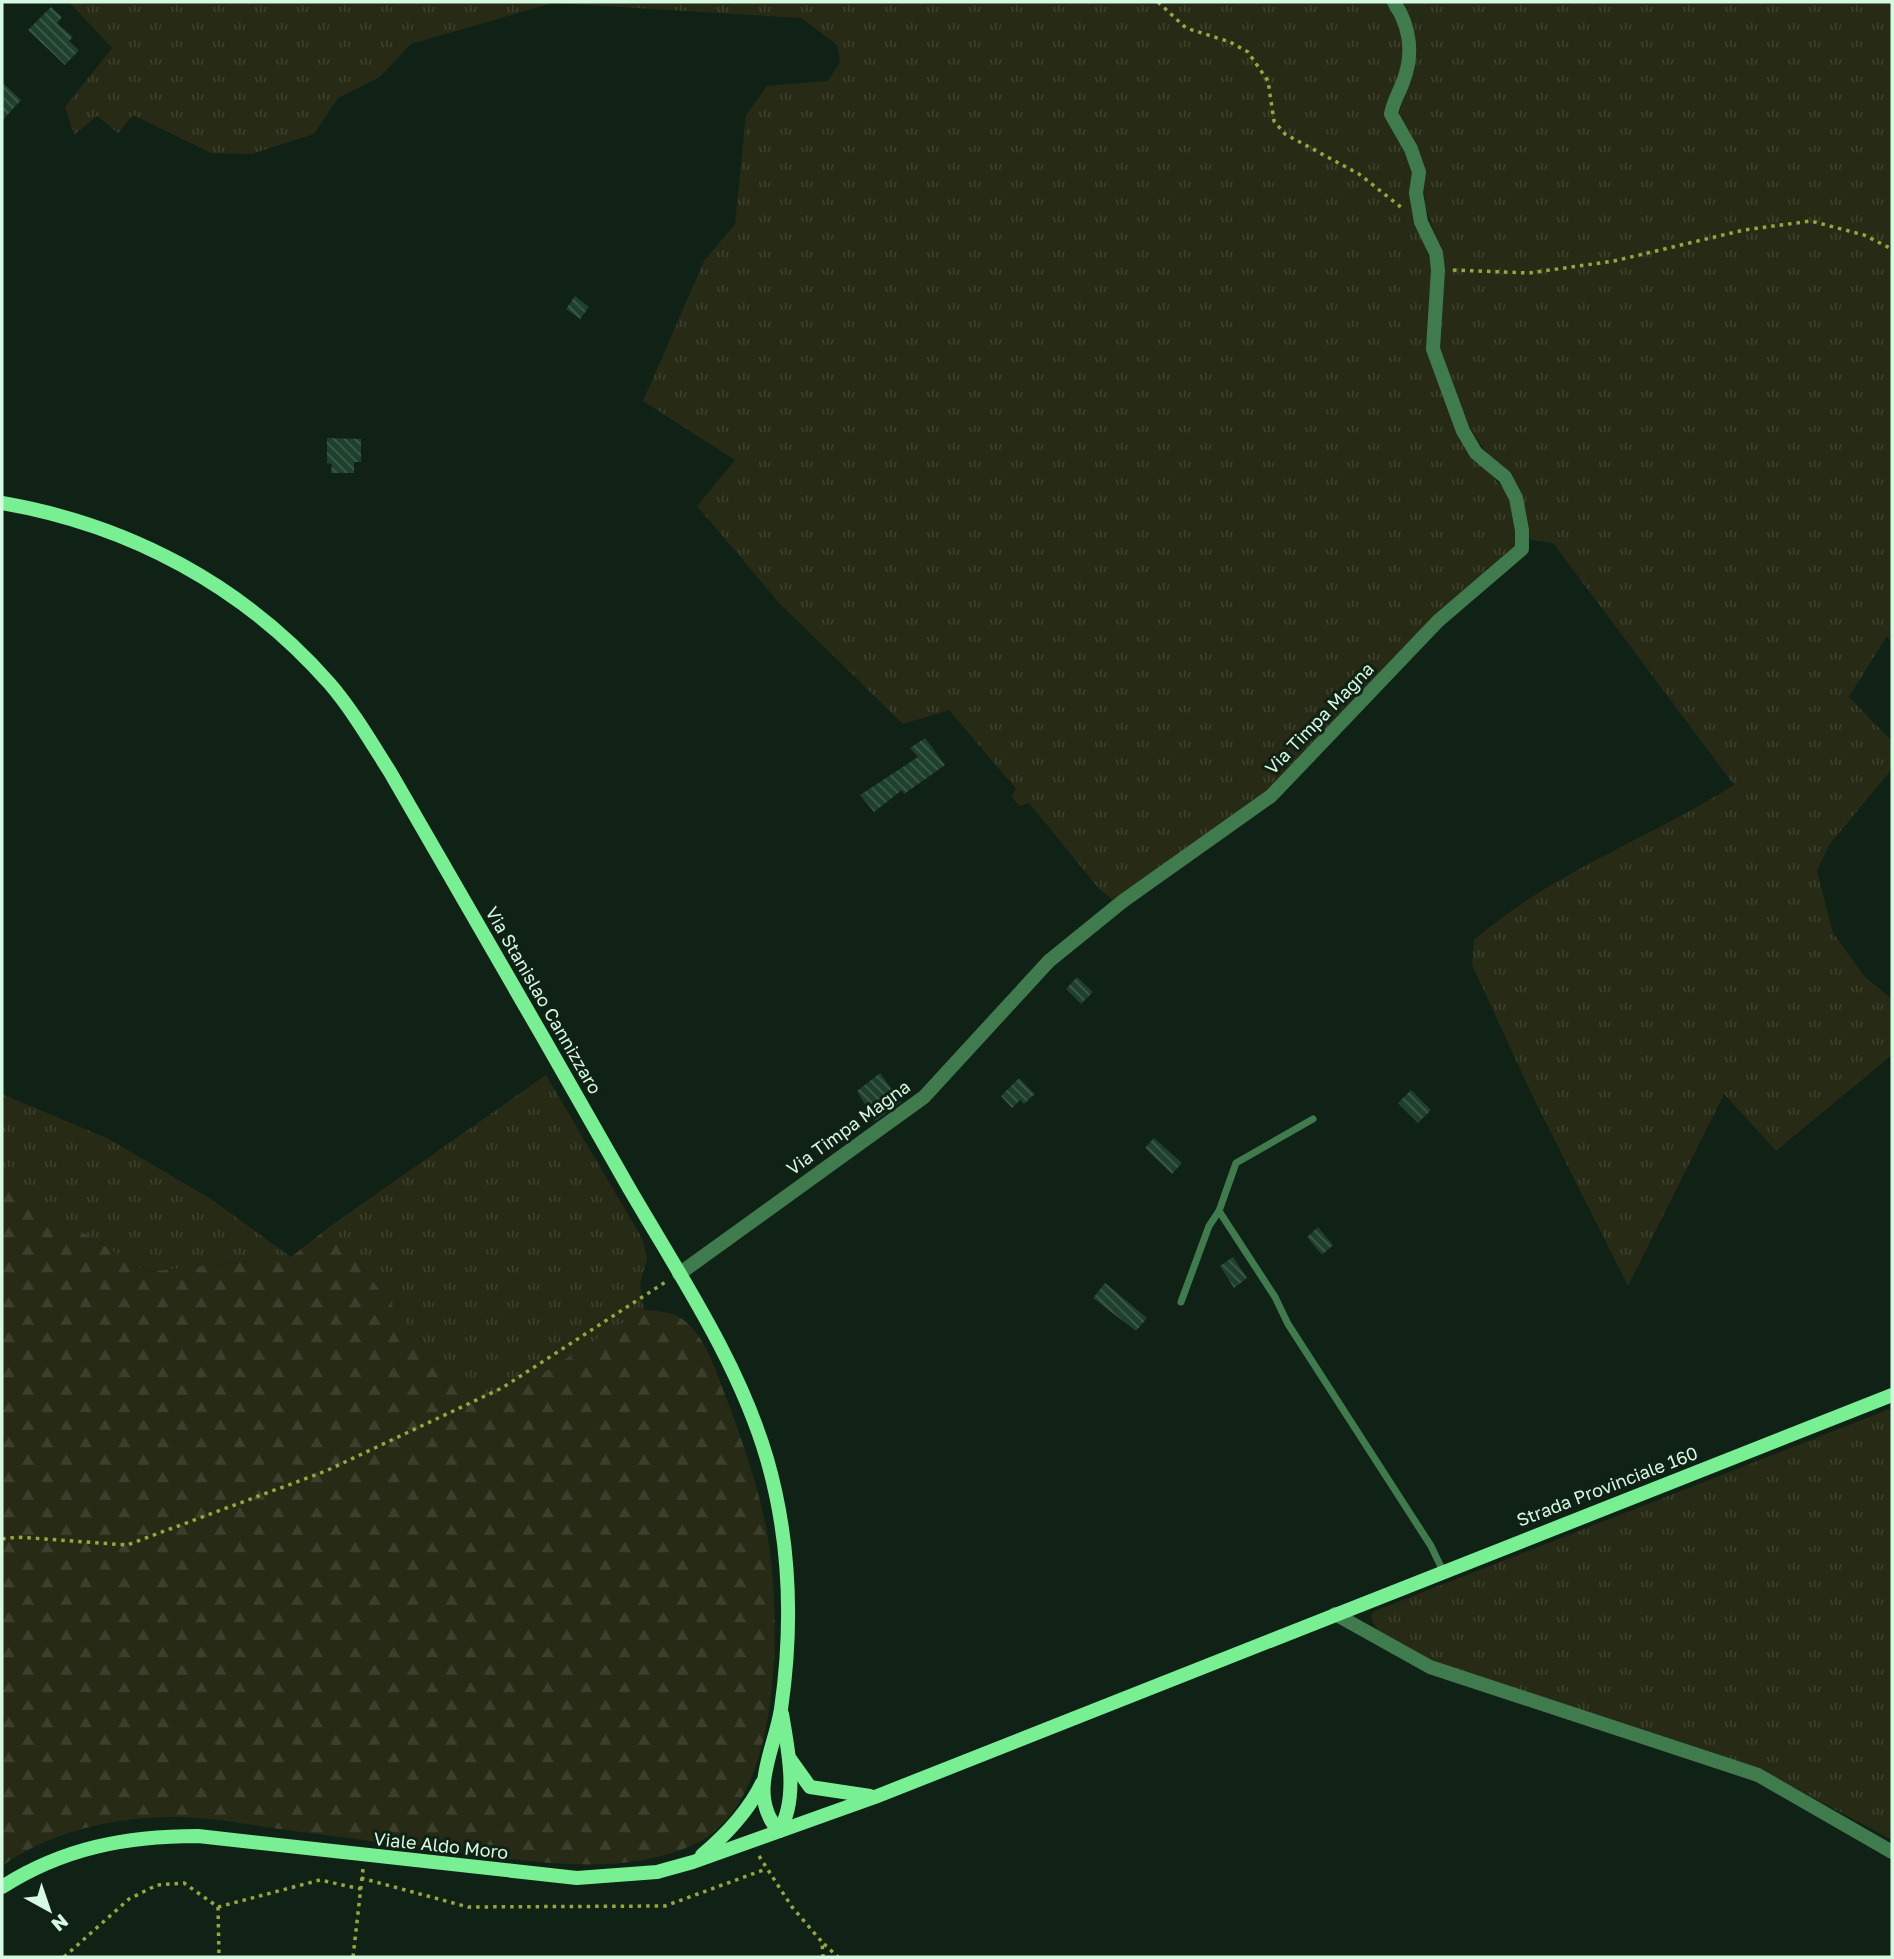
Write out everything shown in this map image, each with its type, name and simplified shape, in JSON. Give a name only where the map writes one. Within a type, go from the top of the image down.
[{"type":"street","name":"Via Timpa Magna","points":[[679,1274],[924,1097],[1049,961],[1123,901],[1271,796],[1438,621],[1522,548],[1522,530],[1516,498],[1505,477],[1476,453],[1463,431],[1433,349],[1438,270],[1436,253],[1421,222],[1416,193],[1419,172],[1411,149],[1391,114],[1404,80],[1410,51],[1404,17],[1394,2]]},
{"type":"street","name":"Via Stanislao Cannizzaro","points":[[2,503],[82,522],[169,556],[249,607],[278,631],[331,686],[390,772],[724,1352],[767,1459],[785,1550],[789,1613],[781,1710]]},
{"type":"street","name":"Strada Provinciale 160","points":[[875,1797],[1892,1395]]},
{"type":"street","points":[[1335,1614],[1430,1667],[1758,1775],[1892,1852]]},
{"type":"street","points":[[763,1782],[764,1806],[779,1831],[786,1820],[790,1758],[781,1710]]},
{"type":"street","points":[[693,1862],[737,1822],[752,1804],[763,1782],[781,1710]]},
{"type":"street","points":[[790,1758],[810,1787],[875,1797]]},
{"type":"street","name":"Viale Aldo Moro","points":[[2,1887],[29,1870],[66,1854],[133,1838],[198,1836],[364,1857],[577,1878],[657,1872],[693,1862],[875,1797]]},
{"type":"lane","points":[[1181,1302],[1236,1163],[1314,1119]]},
{"type":"lane","points":[[1219,1211],[1275,1297],[1288,1324],[1431,1546],[1443,1571]]},
{"type":"path","points":[[1158,2],[1186,27],[1230,42],[1248,52],[1268,81],[1274,121],[1285,134],[1359,174],[1421,222]]},
{"type":"path","points":[[1438,270],[1529,273],[1614,261],[1744,230],[1811,221],[1864,235],[1892,249]]},
{"type":"path","points":[[2,1539],[18,1537],[127,1545],[326,1471],[502,1388],[679,1274]]},
{"type":"path","points":[[751,1842],[766,1869],[822,1942],[838,1957]]},
{"type":"path","points":[[353,1957],[364,1857]]},
{"type":"path","points":[[362,1878],[468,1907],[666,1906],[766,1869]]},
{"type":"path","points":[[64,1957],[129,1899],[157,1885],[184,1883],[218,1906],[320,1880],[361,1889]]},
{"type":"path","points":[[218,1906],[219,1957]]},
{"type":"path","points":[[822,1942],[823,1957]]},
{"type":"green space","points":[[69,2],[1387,2],[1396,17],[1403,44],[1400,70],[1385,113],[1407,153],[1411,172],[1411,200],[1433,271],[1429,352],[1460,440],[1512,498],[1518,532],[1515,550],[1267,793],[1113,900],[1100,890],[1029,803],[1019,806],[1012,797],[1016,789],[949,710],[903,724],[780,604],[697,506],[735,460],[643,401],[704,261],[735,224],[746,115],[767,86],[828,81],[840,62],[837,45],[801,18],[553,3],[411,44],[380,77],[338,98],[314,134],[252,154],[211,153],[133,115],[118,133],[97,116],[74,135],[65,107],[112,48]]},
{"type":"green space","points":[[1400,2],[1892,2],[1892,644],[1887,636],[1849,697],[1892,741],[1892,769],[1829,845],[1817,871],[1833,933],[1865,977],[1892,999],[1892,1055],[1776,1151],[1724,1094],[1628,1286],[1534,1099],[1472,965],[1474,940],[1535,895],[1734,785],[1553,543],[1530,540],[1521,496],[1508,473],[1484,449],[1466,424],[1440,348],[1443,279],[1441,252],[1425,207],[1423,161],[1400,116],[1414,69],[1416,49],[1410,21]]},
{"type":"green space","points":[[546,1075],[643,1240],[647,1259],[640,1283],[644,1310],[498,1401],[437,1361],[329,1227]]},
{"type":"green space","points":[[2,1094],[109,1139],[211,1199],[291,1257],[146,1272],[2,1182]]},
{"type":"green space","points":[[2,1182],[146,1272],[291,1257],[329,1227],[437,1361],[498,1401],[644,1310],[673,1314],[691,1326],[711,1358],[756,1487],[768,1538],[775,1614],[770,1706],[761,1751],[746,1790],[724,1822],[695,1844],[671,1853],[621,1863],[570,1864],[493,1857],[211,1819],[155,1817],[109,1823],[63,1835],[42,1843],[2,1866]]},
{"type":"green space","points":[[1892,1408],[1892,1840],[1765,1772],[1420,1657],[1383,1635],[1373,1622],[1371,1615],[1375,1611]]},
{"type":"building","points":[[51,7],[62,17],[57,23],[73,37],[69,41],[79,50],[65,65],[28,30]]},
{"type":"building","points":[[2,82],[21,100],[2,121]]},
{"type":"building","points":[[575,296],[589,307],[580,319],[566,309]]},
{"type":"building","points":[[327,438],[361,439],[361,462],[354,462],[354,473],[331,473],[332,464],[327,463]]},
{"type":"building","points":[[925,738],[945,765],[904,794],[902,790],[874,812],[860,795],[918,757],[910,748]]},
{"type":"building","points":[[1077,977],[1093,992],[1081,1004],[1066,989]]},
{"type":"building","points":[[880,1073],[901,1102],[875,1121],[857,1091]]},
{"type":"building","points":[[1019,1078],[1035,1094],[1024,1104],[1020,1100],[1012,1108],[1001,1096]]},
{"type":"building","points":[[1411,1090],[1431,1110],[1418,1123],[1398,1103]]},
{"type":"building","points":[[1154,1138],[1182,1163],[1172,1174],[1145,1148]]},
{"type":"building","points":[[1318,1227],[1333,1245],[1322,1255],[1307,1237]]},
{"type":"building","points":[[1233,1257],[1247,1278],[1234,1288],[1220,1266]]},
{"type":"building","points":[[1105,1283],[1147,1318],[1136,1331],[1093,1298]]}]
